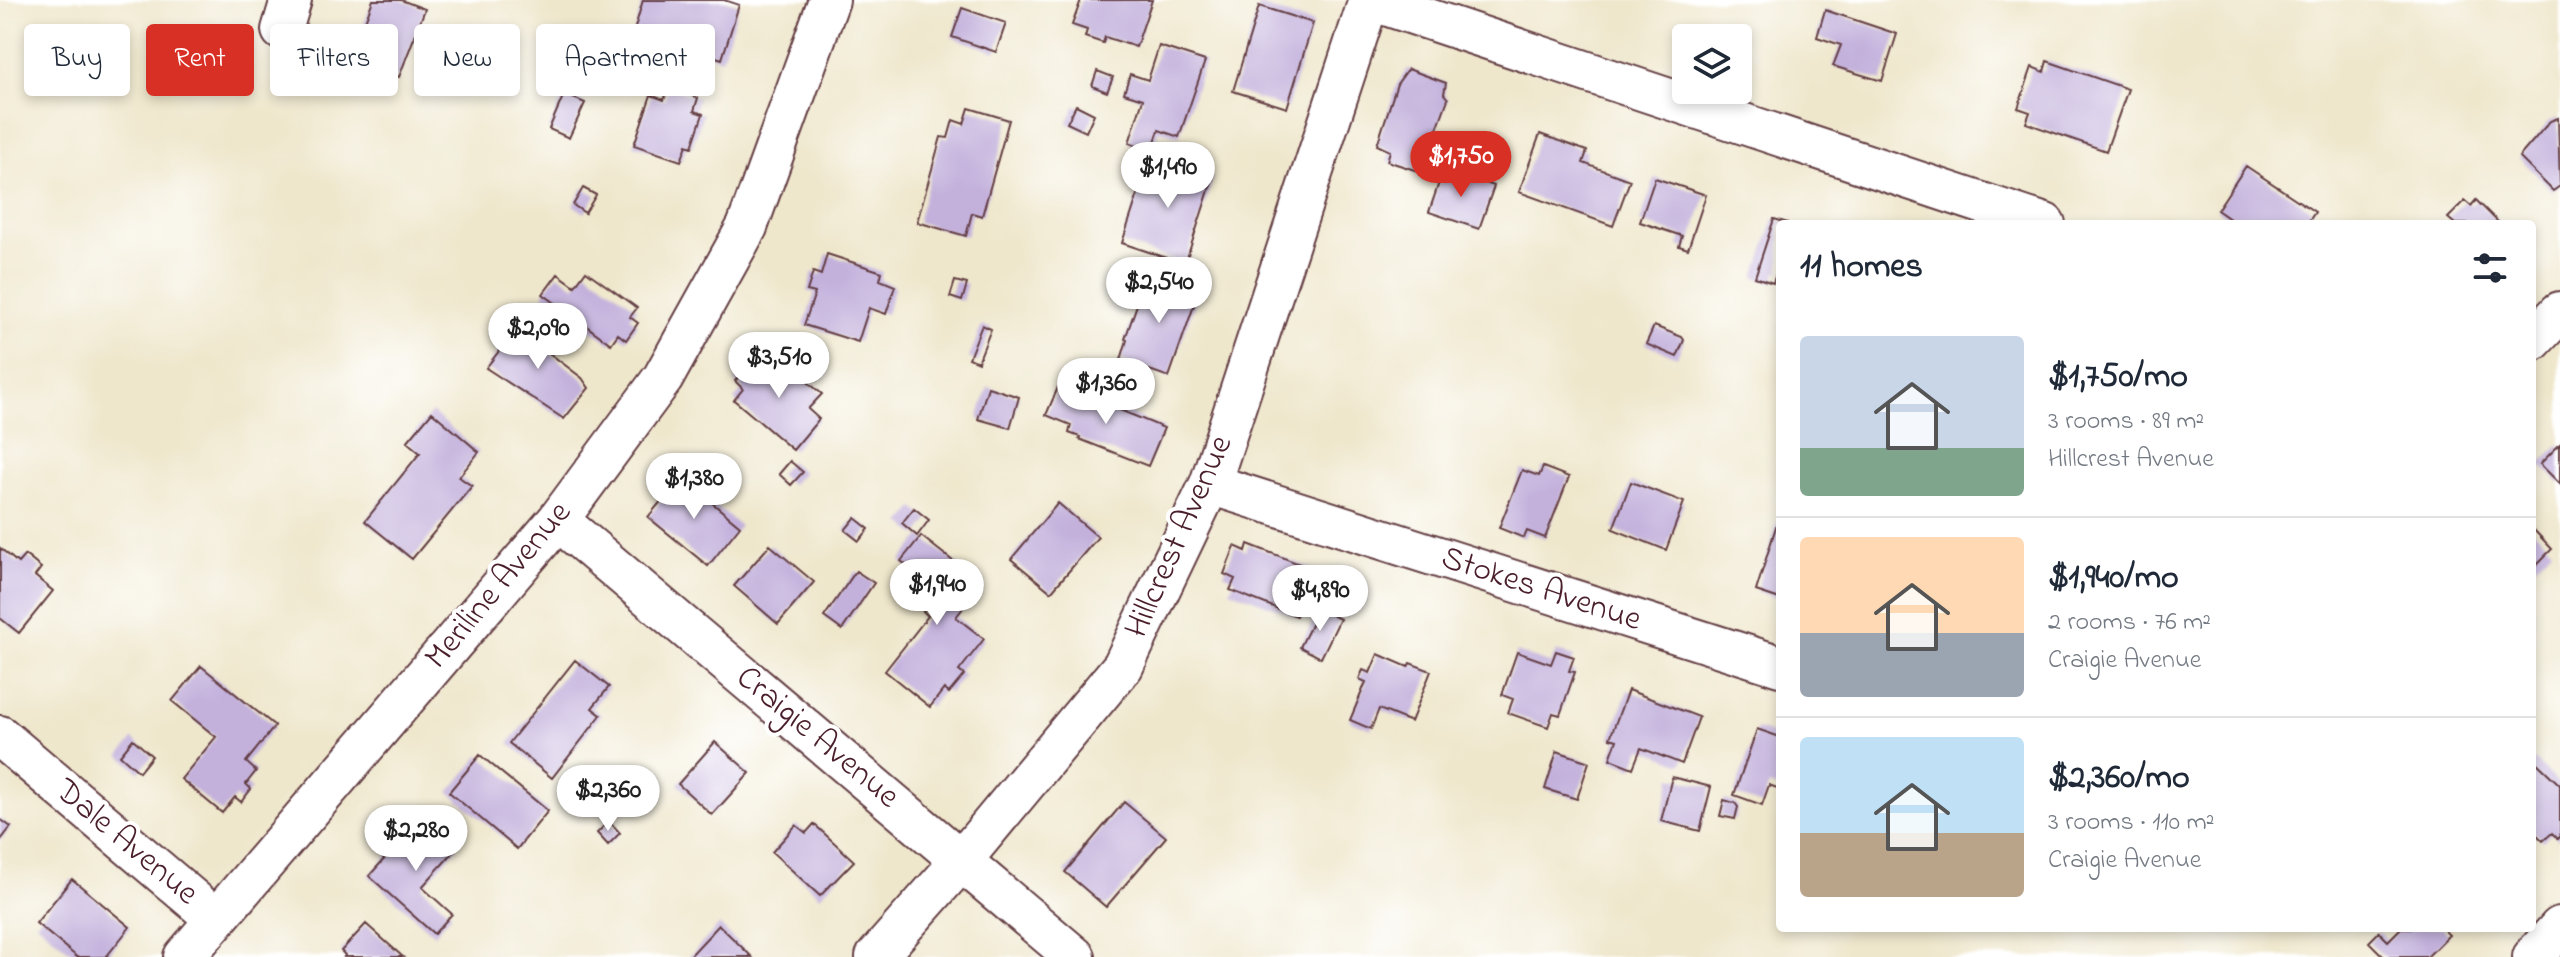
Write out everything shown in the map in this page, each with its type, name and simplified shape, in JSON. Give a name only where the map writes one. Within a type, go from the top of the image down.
[{"type":"street","name":"Meriline Avenue","points":[[184,957],[558,520],[663,378],[747,227],[829,0]]},
{"type":"street","points":[[1370,0],[2033,220]]},
{"type":"street","name":"Hillcrest Avenue","points":[[876,957],[961,861],[1123,666],[1210,484],[1370,0]]},
{"type":"street","points":[[2536,337],[2560,312]]},
{"type":"street","name":"Stokes Avenue","points":[[1210,484],[1776,665]]},
{"type":"street","name":"Craigie Avenue","points":[[558,520],[1075,957]]},
{"type":"street","name":"Dale Avenue","points":[[0,736],[216,919]]},
{"type":"street","points":[[2533,957],[2560,927]]},
{"type":"building","points":[[373,0],[401,0],[425,9],[419,24],[414,24],[414,38],[399,77],[398,24],[364,24]]},
{"type":"building","points":[[643,0],[724,0],[739,5],[722,59],[715,57],[715,24],[636,24]]},
{"type":"building","points":[[1081,0],[1152,0],[1136,47],[1105,37],[1103,43],[1085,37],[1087,30],[1072,25]]},
{"type":"building","points":[[1259,6],[1313,23],[1287,108],[1233,91]]},
{"type":"building","points":[[962,8],[1006,23],[996,52],[952,37]]},
{"type":"building","points":[[1825,10],[1897,34],[1882,81],[1833,66],[1841,45],[1817,37]]},
{"type":"building","points":[[1159,46],[1205,61],[1179,137],[1159,130],[1150,157],[1138,154],[1140,147],[1129,143],[1143,99],[1124,93],[1130,74],[1148,80]]},
{"type":"building","points":[[2047,61],[2128,89],[2106,151],[2026,123],[2030,112],[2018,108],[2032,67],[2044,72]]},
{"type":"building","points":[[1408,69],[1446,83],[1444,94],[1448,99],[1421,172],[1387,161],[1390,151],[1377,145],[1397,84]]},
{"type":"building","points":[[1097,71],[1113,77],[1107,92],[1092,86]]},
{"type":"building","points":[[563,96],[585,103],[569,138],[549,129]]},
{"type":"building","points":[[651,96],[664,100],[666,96],[693,96],[698,98],[694,111],[703,114],[692,147],[687,145],[681,161],[634,145]]},
{"type":"building","points":[[1076,105],[1094,114],[1086,132],[1067,123]]},
{"type":"building","points":[[969,108],[1009,120],[982,216],[972,213],[966,236],[917,222],[941,137],[948,138],[953,120],[964,124]]},
{"type":"building","points":[[2558,118],[2560,186],[2553,191],[2519,157],[2550,121]]},
{"type":"building","points":[[1540,134],[1587,151],[1583,163],[1630,180],[1613,226],[1519,192]]},
{"type":"building","points":[[1150,157],[1213,178],[1185,264],[1122,243]]},
{"type":"building","points":[[2246,166],[2315,212],[2310,220],[2231,220],[2217,210]]},
{"type":"building","points":[[1444,168],[1494,186],[1479,229],[1429,212]]},
{"type":"building","points":[[1655,178],[1706,195],[1688,249],[1679,246],[1682,236],[1640,222]]},
{"type":"building","points":[[583,188],[596,195],[585,213],[573,205]]},
{"type":"building","points":[[2476,200],[2496,220],[2448,218],[2465,201],[2471,206]]},
{"type":"building","points":[[1774,219],[1778,220],[1773,283],[1755,277]]},
{"type":"building","points":[[827,254],[882,272],[880,280],[895,286],[886,314],[869,308],[858,342],[804,325],[815,293],[807,291],[813,272],[821,275]]},
{"type":"building","points":[[586,271],[637,308],[630,317],[638,323],[626,340],[618,334],[611,344],[543,294],[558,274],[575,286]]},
{"type":"building","points":[[1148,273],[1199,291],[1169,377],[1121,360],[1125,339]]},
{"type":"building","points":[[955,281],[967,284],[962,301],[950,297]]},
{"type":"building","points":[[526,316],[545,330],[536,343],[582,378],[589,388],[564,419],[486,368]]},
{"type":"building","points":[[982,325],[991,329],[978,362],[969,358]]},
{"type":"building","points":[[1654,326],[1682,337],[1684,340],[1677,357],[1646,344]]},
{"type":"building","points":[[777,356],[822,394],[808,409],[819,419],[793,450],[734,400],[743,389],[735,381],[753,360],[765,370]]},
{"type":"building","points":[[1059,385],[1164,428],[1148,466],[1079,439],[1069,433],[1071,425],[1046,415]]},
{"type":"building","points":[[988,387],[1019,397],[1010,428],[978,419]]},
{"type":"building","points":[[432,412],[479,452],[459,477],[472,486],[412,559],[365,521],[420,453],[407,442]]},
{"type":"building","points":[[2560,444],[2560,484],[2540,464]]},
{"type":"building","points":[[790,461],[803,472],[791,485],[779,474]]},
{"type":"building","points":[[1543,467],[1569,477],[1545,538],[1527,531],[1524,538],[1499,528],[1522,470],[1539,476]]},
{"type":"building","points":[[681,477],[740,526],[708,566],[648,517]]},
{"type":"building","points":[[1631,482],[1684,502],[1666,550],[1613,529]]},
{"type":"building","points":[[1058,503],[1098,537],[1051,592],[1011,559]]},
{"type":"building","points":[[914,508],[929,520],[917,536],[902,523]]},
{"type":"building","points":[[855,518],[869,529],[859,541],[845,530]]},
{"type":"building","points":[[1776,527],[1776,598],[1756,591]]},
{"type":"building","points":[[2536,532],[2552,549],[2536,565]]},
{"type":"building","points":[[921,536],[982,584],[956,617],[984,639],[959,671],[964,675],[949,693],[944,689],[930,707],[885,671],[928,616],[921,609],[937,589],[901,561]]},
{"type":"building","points":[[1248,544],[1315,570],[1296,616],[1230,590],[1235,579],[1224,574],[1235,546],[1246,551]]},
{"type":"building","points":[[770,545],[814,582],[778,624],[734,586]]},
{"type":"building","points":[[0,548],[18,563],[25,555],[41,568],[35,576],[53,591],[19,633],[0,618]]},
{"type":"building","points":[[856,571],[874,583],[842,630],[824,617]]},
{"type":"building","points":[[1319,609],[1340,619],[1321,658],[1300,647]]},
{"type":"building","points":[[1556,651],[1574,657],[1569,671],[1575,672],[1560,715],[1553,713],[1548,727],[1508,713],[1513,699],[1502,695],[1517,652],[1551,664]]},
{"type":"building","points":[[1378,654],[1408,667],[1410,663],[1431,671],[1411,722],[1379,709],[1371,729],[1350,720],[1366,682],[1359,679],[1363,670],[1370,673]]},
{"type":"building","points":[[575,660],[609,687],[592,708],[601,715],[552,778],[509,743]]},
{"type":"building","points":[[201,666],[275,726],[246,762],[256,771],[246,784],[251,789],[241,802],[235,797],[222,813],[181,779],[216,737],[172,701]]},
{"type":"building","points":[[1628,690],[1699,717],[1682,764],[1641,748],[1633,768],[1610,759],[1617,740],[1610,738]]},
{"type":"building","points":[[1757,729],[1776,736],[1776,788],[1769,785],[1762,805],[1734,795]]},
{"type":"building","points":[[133,739],[152,756],[139,772],[120,755]]},
{"type":"building","points":[[715,742],[750,773],[712,815],[678,784]]},
{"type":"building","points":[[1557,751],[1589,762],[1577,799],[1545,789]]},
{"type":"building","points":[[480,755],[548,811],[517,849],[449,792]]},
{"type":"building","points":[[2536,762],[2560,785],[2560,837],[2558,839],[2552,833],[2543,841],[2536,834]]},
{"type":"building","points":[[1672,777],[1711,787],[1700,831],[1661,821]]},
{"type":"building","points":[[1724,800],[1738,807],[1735,819],[1720,816]]},
{"type":"building","points":[[1124,802],[1166,837],[1106,907],[1065,872]]},
{"type":"building","points":[[422,817],[457,848],[422,887],[452,914],[434,934],[369,876]]},
{"type":"building","points":[[0,819],[11,827],[0,841]]},
{"type":"building","points":[[609,821],[620,833],[608,845],[597,833]]},
{"type":"building","points":[[814,824],[854,861],[820,896],[772,852],[796,825],[806,833]]},
{"type":"building","points":[[72,879],[130,927],[106,957],[77,957],[36,923]]},
{"type":"building","points":[[366,924],[403,957],[344,957],[341,951]]},
{"type":"building","points":[[719,925],[752,957],[689,957]]},
{"type":"building","points":[[2379,932],[2388,941],[2397,932],[2446,932],[2449,935],[2427,957],[2384,957],[2369,942]]}]
